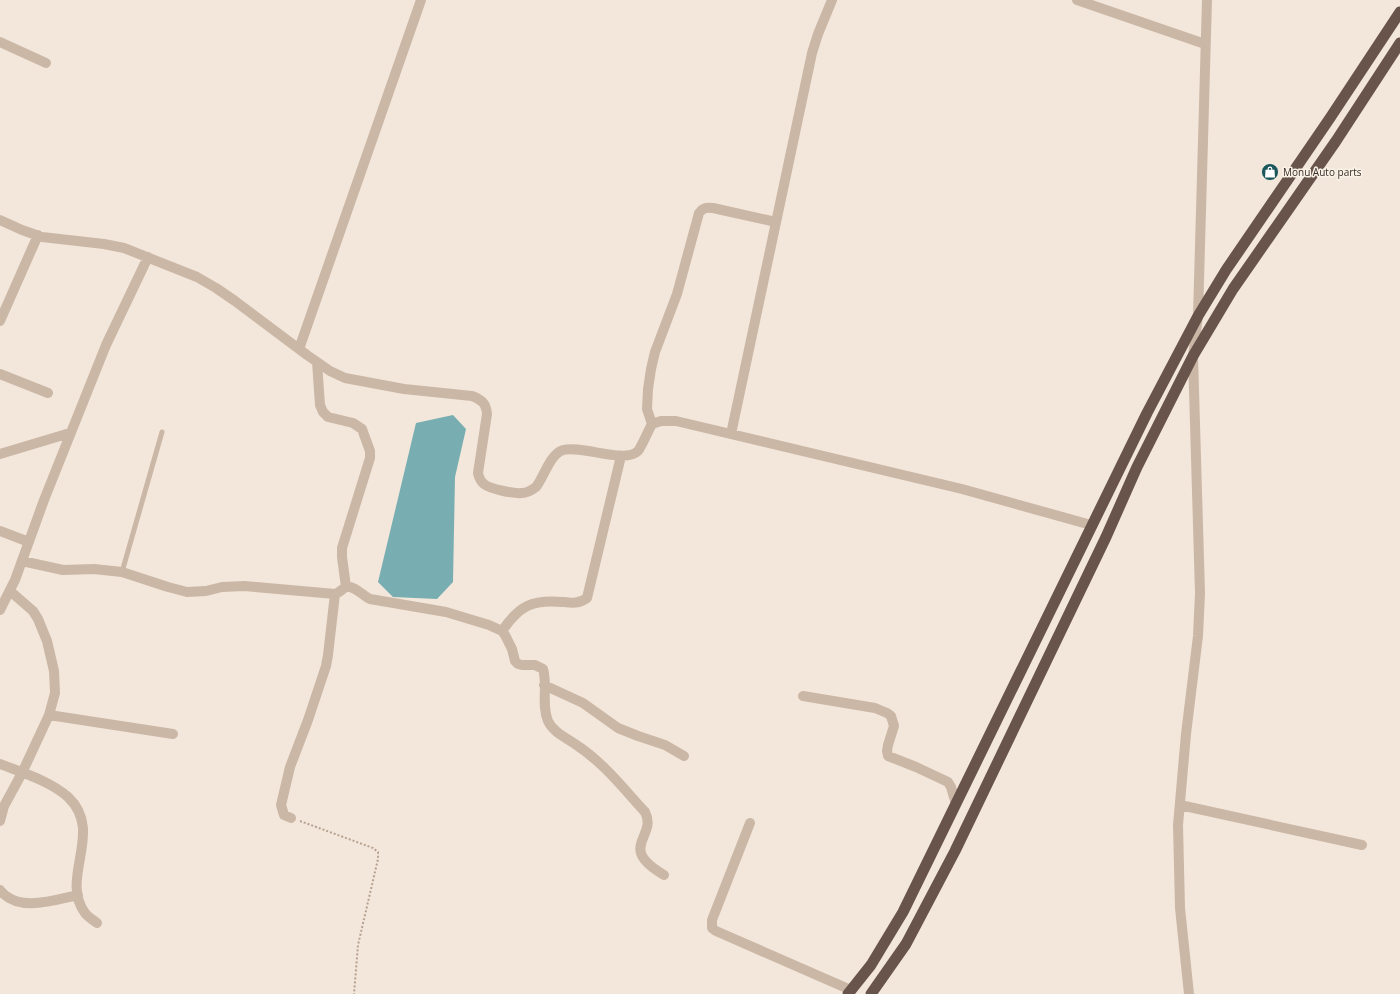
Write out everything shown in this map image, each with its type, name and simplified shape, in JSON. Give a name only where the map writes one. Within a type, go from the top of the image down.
[{"type":"highway","points":[[850,992],[875,959],[903,912],[1091,525],[1198,316],[1226,270],[1326,125],[1400,12]]},
{"type":"highway","points":[[871,994],[906,944],[952,858],[1106,537],[1137,467],[1193,356],[1233,289],[1336,141],[1400,43]]},
{"type":"street","points":[[299,349],[421,0]]},
{"type":"street","points":[[731,434],[812,53],[832,0]]},
{"type":"street","points":[[1077,0],[1205,44]]},
{"type":"street","points":[[1189,994],[1180,908],[1178,825],[1186,734],[1198,636],[1200,593],[1193,356],[1198,316],[1207,0]]},
{"type":"street","points":[[0,42],[46,63]]},
{"type":"street","points":[[652,424],[647,409],[651,369],[677,294],[699,213],[702,209],[707,207],[776,222]]},
{"type":"street","points":[[0,220],[38,235],[62,240],[114,246],[148,257],[184,272],[216,288],[236,301],[299,349],[337,374],[355,380],[404,389],[472,396],[481,400],[486,405],[487,414],[478,474],[480,480],[491,488],[521,494],[529,492],[535,487],[554,457],[561,451],[570,449],[621,456],[631,455],[638,451],[652,424],[661,420],[676,421],[962,489],[1091,525]]},
{"type":"street","points":[[0,321],[38,235]]},
{"type":"street","points":[[0,610],[10,591],[22,561],[70,433],[106,345],[148,257]]},
{"type":"street","points":[[317,362],[320,405],[323,412],[328,417],[358,426],[362,429],[370,451],[370,458],[342,548],[346,587]]},
{"type":"street","points":[[0,374],[48,393]]},
{"type":"street","points":[[0,454],[70,433]]},
{"type":"street","points":[[502,631],[510,619],[518,612],[532,604],[550,601],[579,603],[587,598],[621,456]]},
{"type":"street","points":[[0,531],[29,542]]},
{"type":"street","points":[[22,561],[63,570],[94,569],[122,572],[187,592],[206,591],[222,587],[244,586],[335,594],[346,587],[355,589],[370,600],[446,612],[479,621],[502,631],[509,642],[515,661],[518,664],[535,665],[543,669],[545,675],[544,685],[546,715],[548,722],[553,729],[586,751],[605,767],[645,812],[648,817],[648,825],[640,845],[640,850],[647,863],[664,875]]},
{"type":"street","points":[[0,821],[4,806],[22,773],[49,715],[55,693],[55,682],[47,641],[38,619],[33,611],[10,591]]},
{"type":"street","points":[[291,818],[284,815],[281,805],[290,767],[326,666],[335,594]]},
{"type":"street","points":[[544,685],[583,702],[618,728],[665,745],[684,756]]},
{"type":"street","points":[[803,696],[875,708],[887,713],[891,716],[894,726],[888,745],[888,756],[948,782],[956,804]]},
{"type":"street","points":[[49,715],[173,734]]},
{"type":"street","points":[[0,764],[49,785],[61,792],[69,798],[80,814],[84,830],[77,882],[78,895],[85,913],[97,923]]},
{"type":"street","points":[[1180,805],[1362,845]]},
{"type":"street","points":[[750,823],[712,920],[712,928],[850,992]]},
{"type":"street","points":[[0,890],[9,898],[32,903],[47,903],[78,895]]},
{"type":"lane","points":[[122,572],[162,432]]},
{"type":"path","points":[[291,818],[373,848],[378,852],[378,859],[358,945],[354,994]]},
{"type":"water","points":[[453,415],[466,429],[455,477],[453,582],[437,599],[393,597],[378,582],[416,423]]},
{"type":"place","name":"Monu Auto parts","points":[[1270,172]]}]
